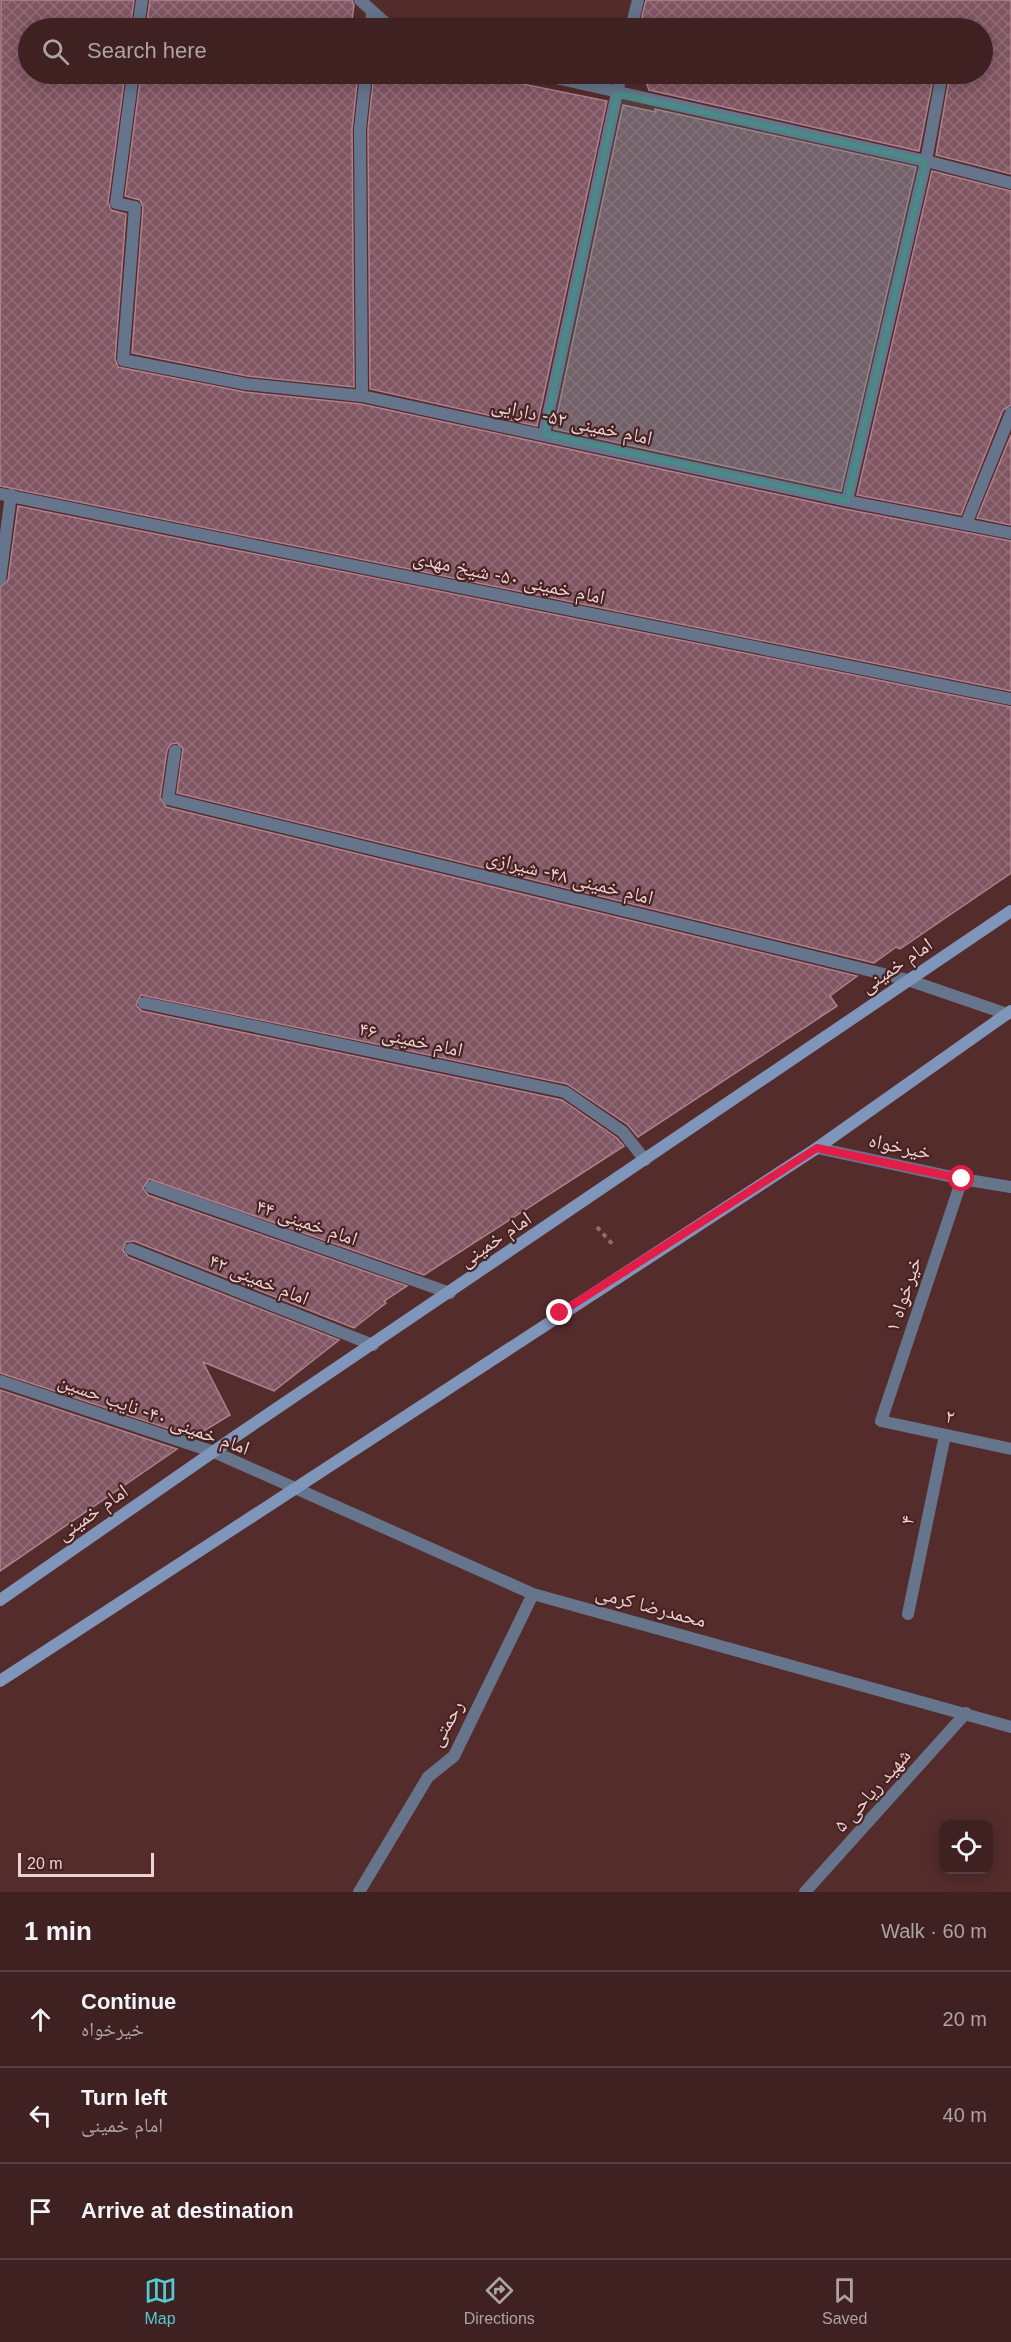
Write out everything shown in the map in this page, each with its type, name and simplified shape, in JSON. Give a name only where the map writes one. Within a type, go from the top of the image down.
[{"type":"main road","name":"امام خمینی","points":[[0,1600],[1011,911]]},
{"type":"main road","points":[[0,1681],[292,1488],[817,1148],[1009,1012]]},
{"type":"street","points":[[139,18],[142,0]]},
{"type":"street","points":[[360,0],[379,18]]},
{"type":"street","points":[[634,18],[638,0]]},
{"type":"street","points":[[372,13],[372,18]]},
{"type":"street","name":"امام خمینی ۵۲- دارایی","points":[[132,84],[116,203],[135,207],[123,360],[246,384],[362,396],[847,501],[1011,533]]},
{"type":"street","points":[[362,396],[360,129],[365,84]]},
{"type":"street","points":[[580,84],[926,161],[1011,183]]},
{"type":"street","points":[[544,434],[619,84]]},
{"type":"street","points":[[847,501],[926,161],[940,84]]},
{"type":"street","points":[[966,524],[1011,413]]},
{"type":"street","points":[[0,579],[6,495]]},
{"type":"street","name":"امام خمینی ۵۰- شیخ مهدی","points":[[6,495],[1011,699]]},
{"type":"street","name":"امام خمینی ۴۸- شیرازی","points":[[175,751],[168,799],[908,980],[1009,1012]]},
{"type":"street","name":"امام خمینی ۴۶","points":[[144,1003],[566,1092],[623,1132],[645,1160]]},
{"type":"street","name":"خیرخواه","points":[[817,1148],[962,1179],[1011,1187]]},
{"type":"street","name":"خیرخواه ۱","points":[[881,1421],[962,1179]]},
{"type":"street","name":"امام خمینی ۴۴","points":[[151,1187],[450,1293]]},
{"type":"street","name":"امام خمینی ۴۲","points":[[131,1249],[373,1345]]},
{"type":"street","name":"امام خمینی ۴۰- نایب حسین","points":[[0,1381],[214,1452],[292,1488]]},
{"type":"street","name":"۲","points":[[881,1421],[1011,1449]]},
{"type":"street","name":"۴","points":[[908,1614],[945,1435]]},
{"type":"street","name":"محمدرضا کرمی","points":[[292,1488],[533,1594],[1011,1727]]},
{"type":"street","name":"رحمتی","points":[[358,1892],[428,1777],[454,1756],[533,1594]]},
{"type":"street","name":"۵ شهید ریاحی","points":[[805,1892],[966,1713]]},
{"type":"path","points":[[579,1206],[632,1267]]},
{"type":"highlighted area","points":[[617,93],[926,161],[847,501],[544,434]]},
{"type":"building","points":[[1,0],[134,0],[131,18],[18,18],[18,84],[124,84],[108,202],[111,210],[126,214],[115,359],[118,367],[245,392],[361,404],[845,509],[1011,541],[1011,691],[0,486]]},
{"type":"building","points":[[150,0],[352,0],[354,5],[352,18],[147,18]]},
{"type":"building","points":[[646,0],[1011,0],[1011,174],[936,155],[948,84],[993,84],[993,18],[642,18]]},
{"type":"building","points":[[140,84],[357,84],[352,129],[354,387],[247,376],[132,353],[143,207],[140,200],[125,196]]},
{"type":"building","points":[[373,84],[523,84],[607,101],[537,426],[370,389],[368,129]]},
{"type":"building","points":[[647,84],[932,84],[919,151],[649,90]]},
{"type":"building","points":[[623,105],[656,112],[655,109],[916,167],[841,491],[554,429]]},
{"type":"building","points":[[932,171],[1011,191],[1011,405],[1003,410],[961,515],[857,495]]},
{"type":"building","points":[[1011,435],[1011,525],[977,518]]},
{"type":"building","points":[[18,506],[1011,707],[1011,873],[900,949],[896,947],[874,963],[177,793],[183,749],[177,743],[171,744],[167,750],[160,798],[166,807],[857,976],[830,996],[837,1006],[638,1137],[628,1125],[567,1084],[141,995],[136,1005],[142,1011],[562,1100],[617,1138],[624,1146],[424,1275],[149,1179],[143,1188],[148,1195],[407,1286],[384,1301],[386,1303],[354,1328],[134,1241],[126,1242],[123,1250],[128,1257],[339,1340],[274,1391],[203,1362],[230,1415],[194,1437],[0,1373],[0,587],[8,580]]},
{"type":"building","points":[[0,1390],[177,1449],[0,1571]]},
{"type":"route","points":[[560,1313],[817,1148],[962,1179]]}]
